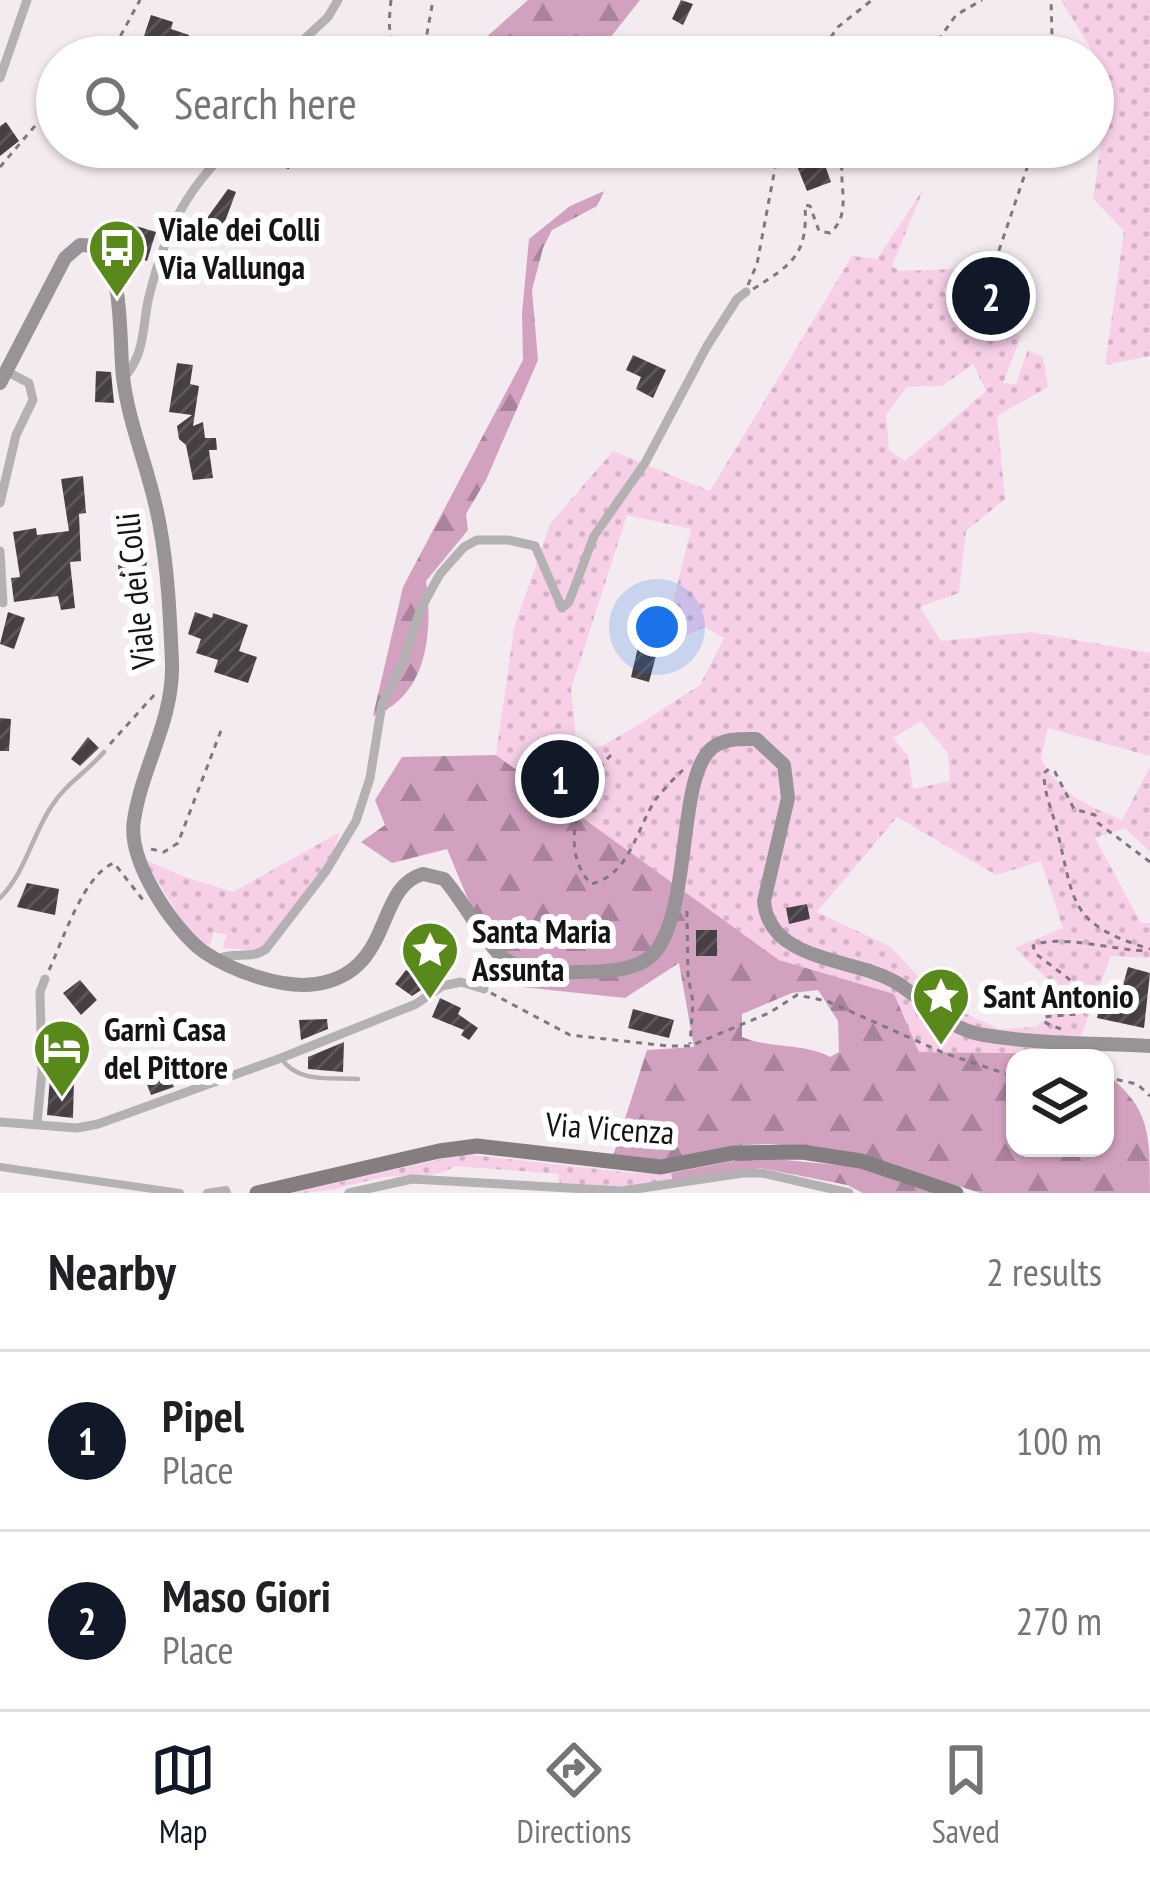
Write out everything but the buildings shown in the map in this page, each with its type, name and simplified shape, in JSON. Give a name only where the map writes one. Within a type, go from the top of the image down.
[{"type":"main road","name":"Viale dei Colli","points":[[3,377],[65,258],[80,245],[105,252],[113,269],[123,379],[160,527],[172,682],[164,728],[134,820],[134,840]]},
{"type":"main road","points":[[134,840],[143,870],[181,929],[216,959],[279,982],[300,986],[345,974],[369,956],[403,885],[423,874],[444,879],[510,962],[560,973],[610,971],[655,952],[677,892],[701,760],[714,746],[731,739],[756,739],[784,765],[788,798],[764,901],[766,915],[788,942],[891,980],[953,1026],[981,1035],[1150,1046]]},
{"type":"main road","name":"Via Vicenza","points":[[257,1193],[477,1146],[661,1168],[733,1153],[802,1152],[861,1161],[956,1193]]},
{"type":"street","points":[[0,78],[28,0]]},
{"type":"street","points":[[307,36],[338,0]]},
{"type":"street","points":[[123,379],[141,352],[148,301],[179,207],[208,168]]},
{"type":"street","points":[[216,959],[266,950],[326,871],[356,821],[370,778],[382,704],[440,574],[471,542],[523,543],[536,546],[562,608],[569,602],[594,536],[645,463],[669,413],[742,296]]},
{"type":"street","points":[[0,503],[16,435],[34,400],[29,383],[3,377]]},
{"type":"street","points":[[0,550],[4,603]]},
{"type":"street","points":[[38,1123],[40,992],[45,979]]},
{"type":"street","points":[[0,1122],[77,1128],[98,1124],[416,1004],[442,986],[460,982],[484,989]]},
{"type":"street","points":[[0,1167],[180,1193]]},
{"type":"street","points":[[349,1193],[412,1179],[622,1191],[743,1173],[849,1193]]},
{"type":"street","points":[[207,1193],[226,1193]]},
{"type":"lane","points":[[0,898],[13,886],[50,808],[68,784],[104,752]]},
{"type":"lane","points":[[281,1058],[295,1071],[318,1078],[358,1079]]},
{"type":"path","points":[[120,36],[140,0]]},
{"type":"path","points":[[391,0],[392,36]]},
{"type":"path","points":[[427,36],[433,0]]},
{"type":"path","points":[[832,36],[872,0]]},
{"type":"path","points":[[942,36],[956,15],[982,0]]},
{"type":"path","points":[[1051,0],[1052,36]]},
{"type":"path","points":[[0,167],[36,127]]},
{"type":"path","points":[[742,296],[757,264],[775,168]]},
{"type":"path","points":[[742,296],[795,255],[807,236],[805,205],[810,206],[819,230],[830,233],[838,226],[844,214],[842,168]]},
{"type":"path","points":[[995,262],[1027,168]]},
{"type":"path","points":[[104,752],[146,700],[172,682]]},
{"type":"path","points":[[134,840],[164,852],[178,842],[222,728]]},
{"type":"path","points":[[611,755],[597,769],[575,819],[579,872],[591,884],[605,881],[623,863],[656,800],[680,771],[701,760]]},
{"type":"path","points":[[1150,862],[1085,810],[1074,809],[1055,772],[1044,773],[1046,802],[1073,898],[1086,917],[1106,932],[1150,950]]},
{"type":"path","points":[[45,979],[92,880],[108,863],[114,862],[145,902]]},
{"type":"path","points":[[677,892],[690,921],[686,944],[693,1002],[690,1046]]},
{"type":"path","points":[[1070,1042],[1064,1029],[1046,1023],[1044,1017],[1084,1008],[1069,979],[1036,955],[1033,946],[1039,941],[1150,950]]},
{"type":"path","points":[[484,989],[570,1035],[690,1046],[797,995],[827,1001],[944,1053],[1006,1074]]},
{"type":"path","points":[[1114,1079],[1137,1084],[1150,1096]]},
{"type":"shaded area","points":[[1061,0],[1150,0],[1150,356],[1105,365],[1124,231],[1093,199],[1097,168],[1114,168],[1114,36],[1083,36]]},
{"type":"shaded area","points":[[924,188],[892,266],[899,271],[956,269],[943,292],[1021,336],[1003,383],[1016,384],[1028,350],[1043,357],[1048,387],[997,416],[1005,499],[966,531],[959,593],[920,607],[941,641],[1031,632],[1150,653],[1150,756],[1048,728],[1041,759],[1075,797],[1122,820],[1150,767],[1150,852],[1125,828],[1095,838],[1141,923],[1150,923],[1150,958],[1111,956],[1076,1049],[919,1052],[893,994],[779,960],[496,755],[514,628],[550,524],[613,451],[710,491],[852,256],[877,259]],"holes":[[[973,364],[986,391],[905,461],[889,450],[886,415],[907,387],[942,386]],[[627,515],[691,529],[673,602],[676,640],[705,627],[724,638],[700,685],[601,746],[577,750],[571,689]],[[921,721],[948,753],[950,781],[913,789],[908,755],[893,738]],[[897,817],[996,875],[1041,861],[1063,928],[1015,948],[1069,1000],[1036,1027],[999,1029],[943,1003],[891,947],[817,912]]]},
{"type":"shaded area","points":[[340,832],[329,863],[261,951],[223,948],[227,935],[214,932],[209,947],[183,923],[144,859],[233,892]]},
{"type":"shaded area","points":[[463,1154],[671,1173],[673,1182],[616,1187],[560,1184],[558,1174],[455,1166],[428,1175],[292,1193]]},
{"type":"green space","points":[[528,0],[640,0],[612,36],[488,36]]},
{"type":"green space","points":[[604,191],[597,206],[552,230],[543,248],[532,290],[538,360],[486,480],[466,514],[468,530],[426,581],[427,640],[416,678],[391,707],[373,716],[403,587],[523,360],[529,239],[570,206]]},
{"type":"green space","points":[[496,755],[779,960],[894,994],[919,1052],[1006,1053],[1006,1157],[1114,1157],[1114,1081],[1131,1098],[1144,1123],[1150,1193],[980,1193],[861,1154],[771,1144],[659,1161],[613,1156],[647,1050],[694,1047],[679,963],[625,998],[504,985],[447,849],[392,863],[361,842],[385,825],[375,800],[402,757]],"holes":[[[818,990],[838,1021],[839,1052],[830,1057],[742,1037],[742,1014],[792,993]]]},
{"type":"green space","points":[[753,1157],[858,1167],[935,1193],[863,1193],[847,1185],[761,1168],[673,1182],[671,1173]]},
{"type":"place","name":"Maso Giori","points":[[991,296]]},
{"type":"place","name":"Viale dei Colli Via Vallunga","points":[[117,299]]},
{"type":"place","name":"Pipel","points":[[560,779]]},
{"type":"place","name":"Santa Maria Assunta","points":[[430,1001]]},
{"type":"place","name":"Sant Antonio","points":[[941,1047]]},
{"type":"place","name":"Garnì Casa del Pittore","points":[[62,1099]]}]
